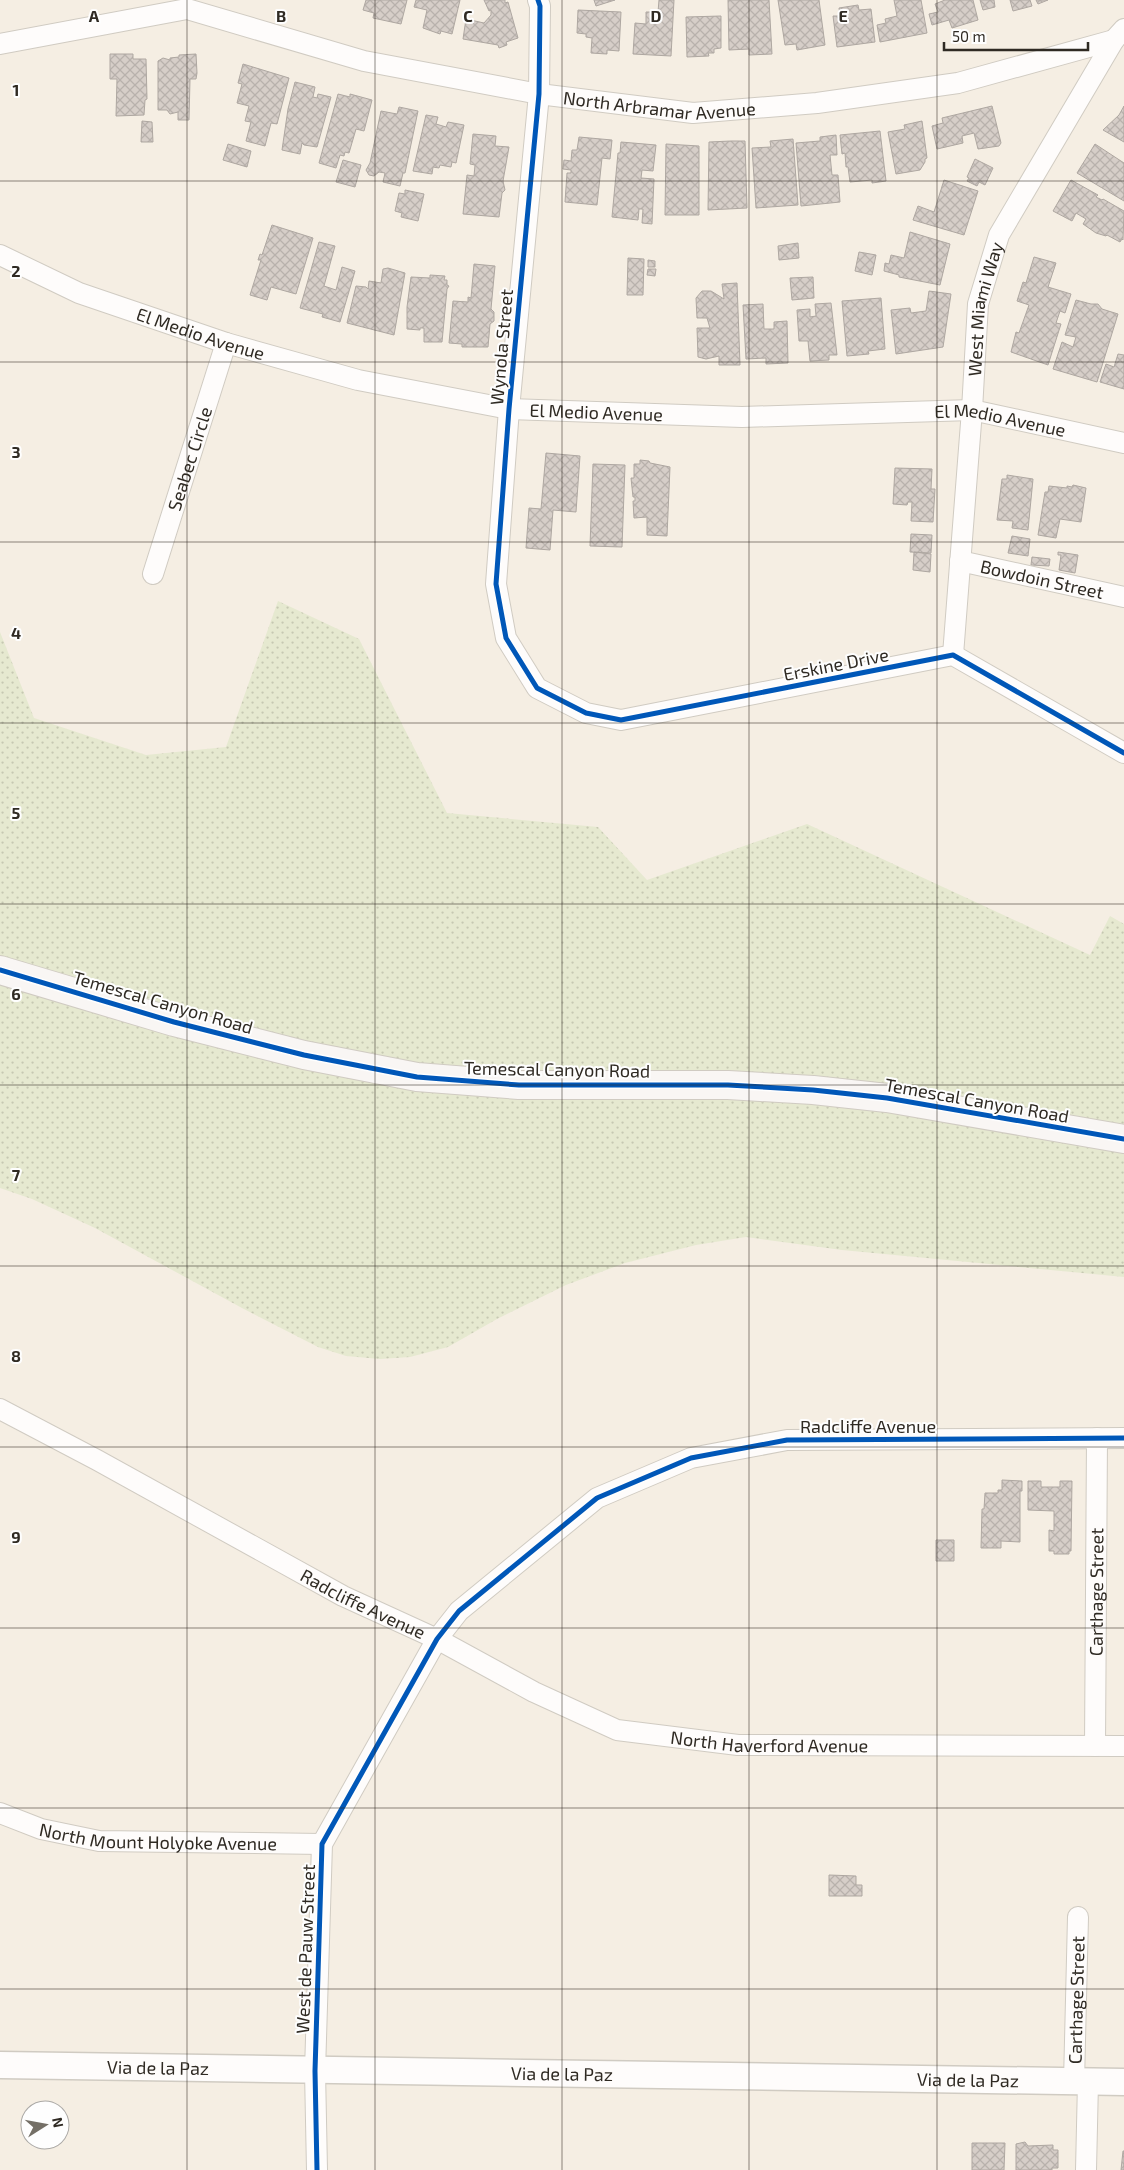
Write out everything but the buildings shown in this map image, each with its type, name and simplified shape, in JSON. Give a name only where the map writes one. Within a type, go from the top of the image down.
[{"type":"main road","name":"Temescal Canyon Road","points":[[0,970],[174,1022],[304,1055],[417,1077],[519,1085],[728,1085],[813,1090],[887,1098],[1124,1139]]},
{"type":"street","name":"Wynola Street","points":[[537,688],[506,638],[496,584],[509,409],[539,94],[540,6],[538,0]]},
{"type":"street","name":"North Arbramar Avenue","points":[[0,44],[189,5],[364,61],[539,94],[693,113],[816,103],[958,82],[1119,34]]},
{"type":"street","name":"West Miami Way","points":[[953,655],[972,410],[978,304],[999,235],[1119,34]]},
{"type":"street","name":"El Medio Avenue","points":[[0,255],[79,292],[226,343],[358,380],[509,409],[742,417],[972,410],[1124,443]]},
{"type":"street","name":"Seabec Circle","points":[[153,574],[226,343]]},
{"type":"street","name":"Bowdoin Street","points":[[960,561],[1124,597]]},
{"type":"street","name":"Erskine Drive","points":[[537,688],[586,713],[621,720],[953,655]]},
{"type":"street","points":[[953,655],[1124,753]]},
{"type":"street","name":"Radcliffe Avenue","points":[[0,1409],[97,1460],[343,1596],[437,1639],[459,1611],[597,1498],[692,1458],[787,1440],[1124,1438]]},
{"type":"street","name":"Carthage Street","points":[[1094,1746],[1097,1438]]},
{"type":"street","name":"North Haverford Avenue","points":[[437,1639],[534,1692],[617,1730],[738,1746],[1124,1746]]},
{"type":"street","name":"West de Pauw Street","points":[[317,2170],[315,2071],[322,1844],[437,1639]]},
{"type":"street","name":"North Mount Holyoke Avenue","points":[[0,1813],[41,1829],[99,1841],[322,1844]]},
{"type":"street","name":"Carthage Street","points":[[1078,1918],[1081,2082],[1086,2170]]},
{"type":"street","name":"Via de la Paz","points":[[0,2065],[1124,2082]]},
{"type":"green space","points":[[278,601],[359,639],[447,813],[598,827],[647,880],[807,824],[1090,955],[1110,916],[1124,924],[1124,1277],[842,1250],[746,1237],[696,1245],[625,1263],[566,1285],[497,1319],[448,1347],[410,1357],[380,1359],[346,1356],[318,1347],[95,1228],[32,1199],[0,1188],[0,632],[34,718],[146,755],[226,747]]},
{"type":"cycle path","points":[[538,0],[540,6],[539,94],[509,409],[496,584],[506,638],[537,688],[586,713],[621,720],[953,655],[1124,753]]},
{"type":"cycle path","points":[[0,970],[174,1022],[304,1055],[417,1077],[519,1085],[728,1085],[813,1090],[887,1098],[1124,1139]]},
{"type":"cycle path","points":[[317,2170],[315,2071],[322,1844],[437,1639],[459,1611],[597,1498],[691,1458],[787,1440],[1124,1438]]}]
